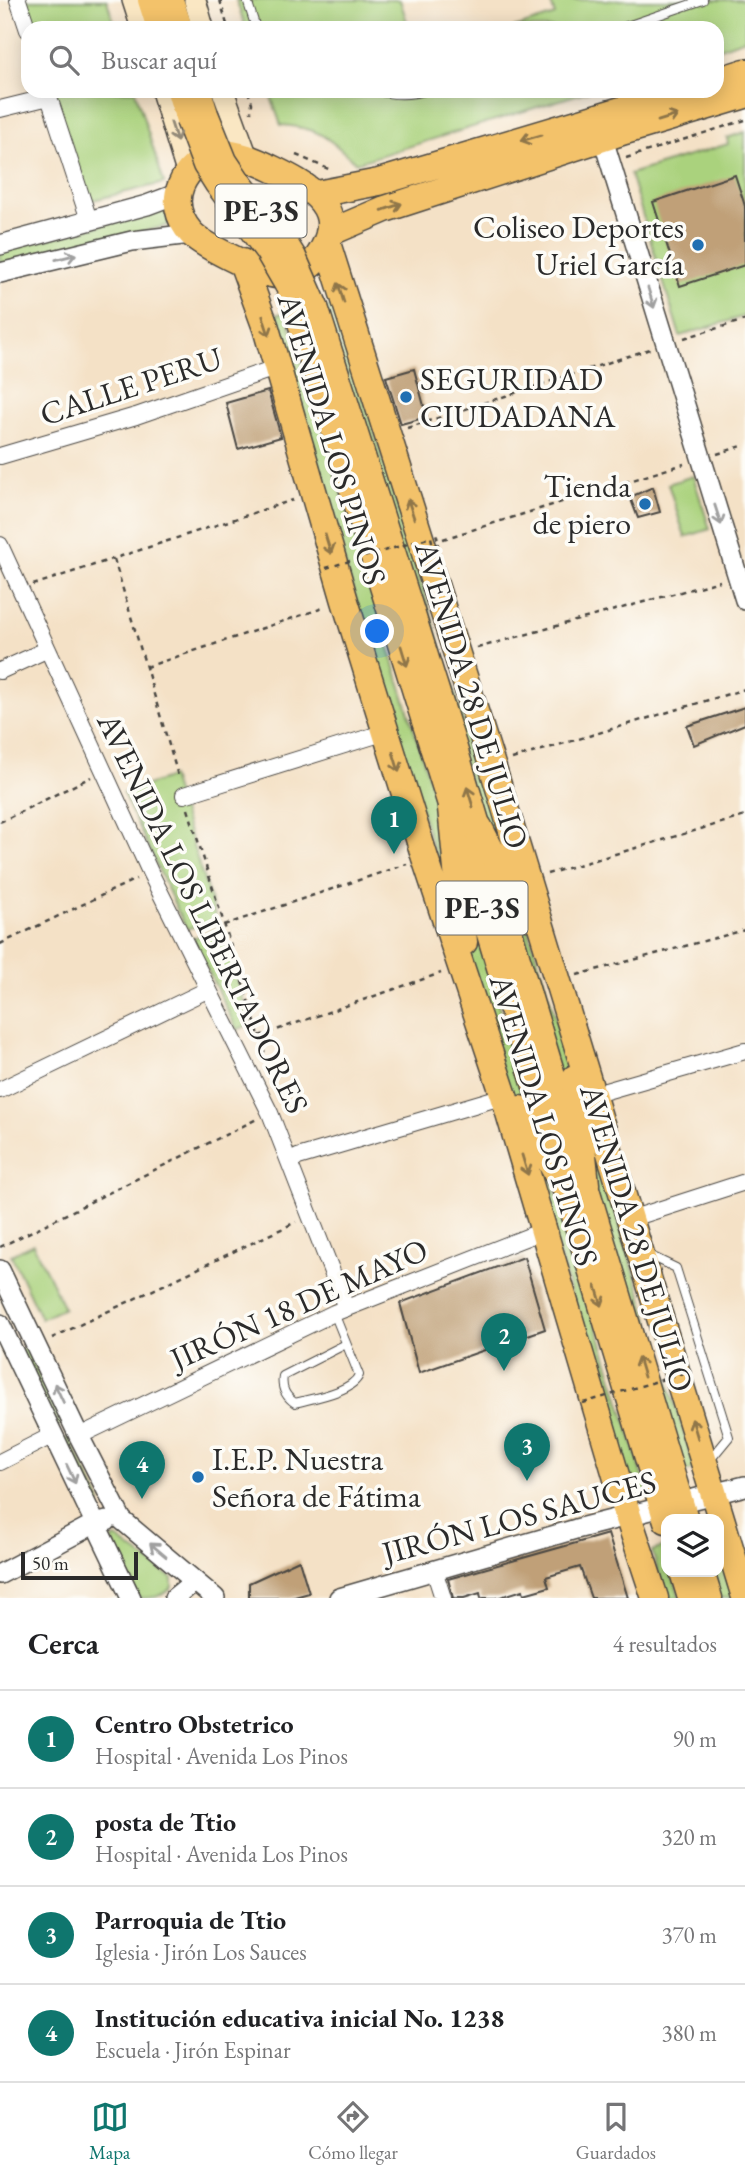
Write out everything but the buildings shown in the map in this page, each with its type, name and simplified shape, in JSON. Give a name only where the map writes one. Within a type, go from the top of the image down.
[{"type":"highway","points":[[724,79],[745,72]]},
{"type":"highway","points":[[328,238],[384,209],[745,95]]},
{"type":"highway","points":[[317,194],[603,140],[673,98]]},
{"type":"highway","points":[[218,153],[247,157],[305,184],[317,194],[329,219],[328,238],[320,256],[296,273],[274,275],[242,262],[206,245],[191,234],[183,222],[179,207],[183,182],[204,158],[218,153]]},
{"type":"highway","name":"AVENIDA 28 DE JULIO","points":[[328,238],[387,434],[429,538],[457,654],[745,1597]]},
{"type":"highway","name":"AVENIDA LOS PINOS","points":[[242,262],[278,367],[345,601],[425,858],[504,1096],[628,1516],[655,1598]]},
{"type":"highway","points":[[451,808],[465,978]]},
{"type":"highway","points":[[479,827],[555,972]]},
{"type":"highway","points":[[569,1018],[577,1188]]},
{"type":"highway","points":[[482,1028],[523,1117],[577,1188]]},
{"type":"main road","points":[[133,0],[140,21]]},
{"type":"main road","points":[[150,0],[157,21]]},
{"type":"main road","points":[[171,0],[178,21]]},
{"type":"main road","points":[[195,0],[202,21]]},
{"type":"main road","name":"PE-3S","points":[[164,98],[183,182]]},
{"type":"main road","name":"PE-3S","points":[[226,98],[247,157]]},
{"type":"main road","name":"AVENIDA 28 DE JULIO","points":[[198,109],[225,161],[294,257],[306,309],[451,808],[577,1188]]},
{"type":"main road","name":"AVENIDA 28 DE JULIO","points":[[306,309],[479,827],[577,1188],[674,1513]]},
{"type":"main road","points":[[684,1577],[690,1598]]},
{"type":"main road","points":[[704,1577],[710,1598]]},
{"type":"street","points":[[18,0],[25,21]]},
{"type":"street","points":[[0,108],[34,98]]},
{"type":"street","points":[[49,98],[89,220]]},
{"type":"street","points":[[603,140],[745,600]]},
{"type":"street","points":[[0,244],[147,205],[183,182]]},
{"type":"street","points":[[0,273],[132,241],[191,234]]},
{"type":"street","name":"CALLE PERU","points":[[0,456],[136,416],[278,367]]},
{"type":"street","name":"AVENIDA LOS LIBERTADORES","points":[[0,545],[150,872],[270,1113],[310,1215],[340,1311]]},
{"type":"street","points":[[0,671],[47,650]]},
{"type":"street","points":[[184,794],[386,732]]},
{"type":"street","points":[[0,1090],[207,990]]},
{"type":"street","points":[[592,1095],[745,1051]]},
{"type":"street","points":[[298,1157],[504,1096]]},
{"type":"street","points":[[630,1219],[745,1182]]},
{"type":"street","name":"JIRÓN 18 DE MAYO","points":[[79,1436],[340,1311],[545,1230]]},
{"type":"street","points":[[0,1270],[122,1520],[215,1598]]},
{"type":"street","points":[[0,1324],[6,1353],[53,1435],[131,1598]]},
{"type":"street","points":[[0,1462],[53,1435]]},
{"type":"street","name":"JIRÓN LOS SAUCES","points":[[339,1598],[628,1516],[674,1513],[715,1494],[745,1486]]},
{"type":"street","points":[[0,1574],[94,1524],[122,1520]]},
{"type":"street","points":[[434,1570],[443,1598]]},
{"type":"street","points":[[174,1598],[195,1581]]},
{"type":"lane","points":[[247,0],[254,21]]},
{"type":"lane","points":[[642,21],[704,0]]},
{"type":"lane","points":[[340,1311],[346,1344],[359,1375],[356,1382],[295,1403],[288,1398],[282,1385],[283,1376],[346,1344]]},
{"type":"path","points":[[220,0],[226,21]]},
{"type":"path","points":[[245,117],[251,112],[250,98]]},
{"type":"path","points":[[603,140],[745,120]]},
{"type":"path","points":[[288,152],[342,176],[351,189]]},
{"type":"path","points":[[387,434],[745,320]]},
{"type":"path","points":[[429,538],[745,445]]},
{"type":"path","points":[[19,590],[313,493]]},
{"type":"path","points":[[326,568],[430,537],[433,546],[439,544],[429,538]]},
{"type":"path","points":[[114,559],[274,1084]]},
{"type":"path","points":[[457,654],[737,576]]},
{"type":"path","points":[[146,667],[345,601]]},
{"type":"path","points":[[492,765],[745,689]]},
{"type":"path","points":[[0,822],[103,771]]},
{"type":"path","points":[[526,880],[745,816]]},
{"type":"path","points":[[224,925],[425,858]]},
{"type":"path","points":[[0,944],[150,872]]},
{"type":"path","points":[[555,972],[745,930]]},
{"type":"path","points":[[259,1036],[465,978]]},
{"type":"path","points":[[0,1247],[270,1113]]},
{"type":"path","points":[[37,1346],[310,1215]]},
{"type":"path","points":[[583,1403],[688,1372]]},
{"type":"green space","points":[[25,0],[107,0],[113,21],[31,21]]},
{"type":"green space","points":[[236,0],[400,0],[407,21],[244,21]]},
{"type":"green space","points":[[550,0],[745,0],[745,39],[724,46],[724,21],[536,21],[555,15]]},
{"type":"green space","points":[[55,98],[137,98],[164,183],[89,201]]},
{"type":"green space","points":[[271,98],[566,98],[356,163],[323,136],[295,126],[281,125]]},
{"type":"green space","name":"Coliseo Deportes Uriel García","points":[[745,132],[745,316],[680,336],[630,174],[728,144],[727,138]]},
{"type":"green space","points":[[165,209],[169,225],[0,269],[0,251]]},
{"type":"green space","points":[[335,304],[695,1469],[681,1473],[324,308]]},
{"type":"green space","points":[[286,312],[648,1493],[634,1497],[334,529],[271,316]]},
{"type":"green space","points":[[693,476],[710,529],[685,537],[668,484]]},
{"type":"green space","points":[[171,777],[217,921],[186,929],[123,793]]},
{"type":"green space","points":[[221,928],[251,1024],[237,1030],[192,938]]},
{"type":"green space","points":[[33,1244],[64,1308],[41,1319],[11,1255]]},
{"type":"green space","points":[[26,1347],[63,1424],[56,1428],[19,1350]]},
{"type":"green space","points":[[69,1437],[101,1503],[92,1507],[62,1441]]},
{"type":"green space","points":[[116,1538],[172,1578],[172,1587],[161,1595],[138,1598],[112,1540]]},
{"type":"green space","points":[[661,1548],[661,1577],[674,1577],[680,1598],[666,1598],[652,1551]]},
{"type":"green space","points":[[724,1561],[735,1598],[717,1598],[711,1577],[724,1577]]},
{"type":"place","name":"Coliseo Deportes Uriel García","points":[[698,245]]},
{"type":"place","name":"SEGURIDAD CIUDADANA","points":[[406,397]]},
{"type":"place","name":"Tienda de piero","points":[[645,504]]},
{"type":"place","name":"Centro Obstetrico","points":[[394,854]]},
{"type":"place","name":"posta de Ttio","points":[[504,1371]]},
{"type":"place","name":"I.E.P. Nuestra Señora de Fátima","points":[[198,1477]]},
{"type":"place","name":"Parroquia de Ttio","points":[[527,1481]]},
{"type":"place","name":"Institución educativa inicial No. 1238","points":[[142,1499]]}]
